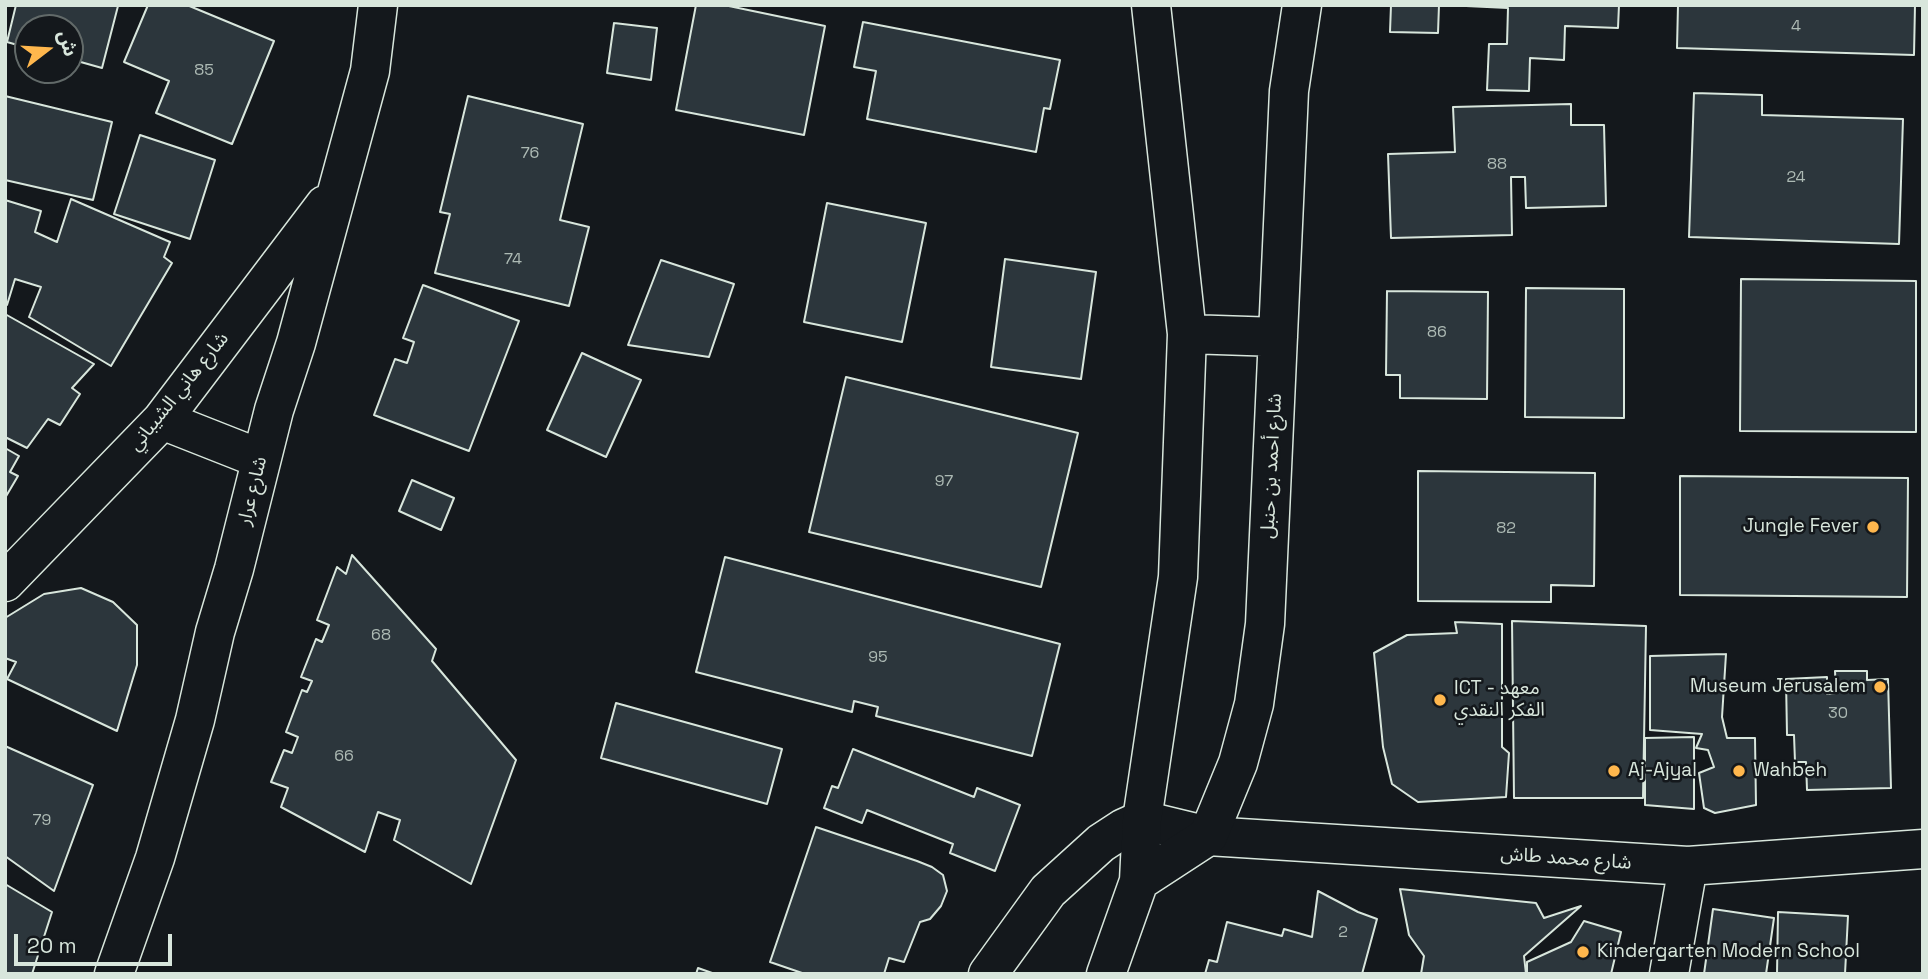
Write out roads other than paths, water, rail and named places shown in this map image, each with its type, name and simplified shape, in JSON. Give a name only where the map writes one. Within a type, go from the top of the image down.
[{"type":"street","name":"شارع عرار","points":[[114,974],[155,858],[195,720],[215,632],[234,569],[274,410],[296,343],[370,71],[378,5]]},
{"type":"street","points":[[1106,974],[1139,881],[1142,820],[1178,577],[1186,334],[1151,5]]},
{"type":"street","name":"شارع أحمد بن حنبل","points":[[1208,836],[1245,739],[1254,704],[1265,624],[1289,91],[1302,5]]},
{"type":"street","name":"شارع هاني الشيباني","points":[[5,582],[162,420],[337,189]]},
{"type":"street","points":[[1186,334],[1278,337]]},
{"type":"street","points":[[162,420],[261,459]]},
{"type":"street","points":[[989,974],[1048,891],[1101,843],[1142,820]]},
{"type":"street","name":"شارع محمد طاش","points":[[1142,820],[1208,836],[1688,866],[1923,849]]},
{"type":"street","points":[[1139,881],[1208,836]]},
{"type":"street","points":[[1668,974],[1688,866]]},
{"type":"place","name":"Jungle Fever","points":[[1873,527]]},
{"type":"place","name":"Museum Jerusalem","points":[[1880,687]]},
{"type":"place","name":"ICT - معهد الفكر النقدي","points":[[1440,700]]},
{"type":"place","name":"Aj-Ajyal","points":[[1614,771]]},
{"type":"place","name":"Wahbeh","points":[[1739,771]]},
{"type":"place","name":"Kindergarten Modern School","points":[[1583,952]]}]
